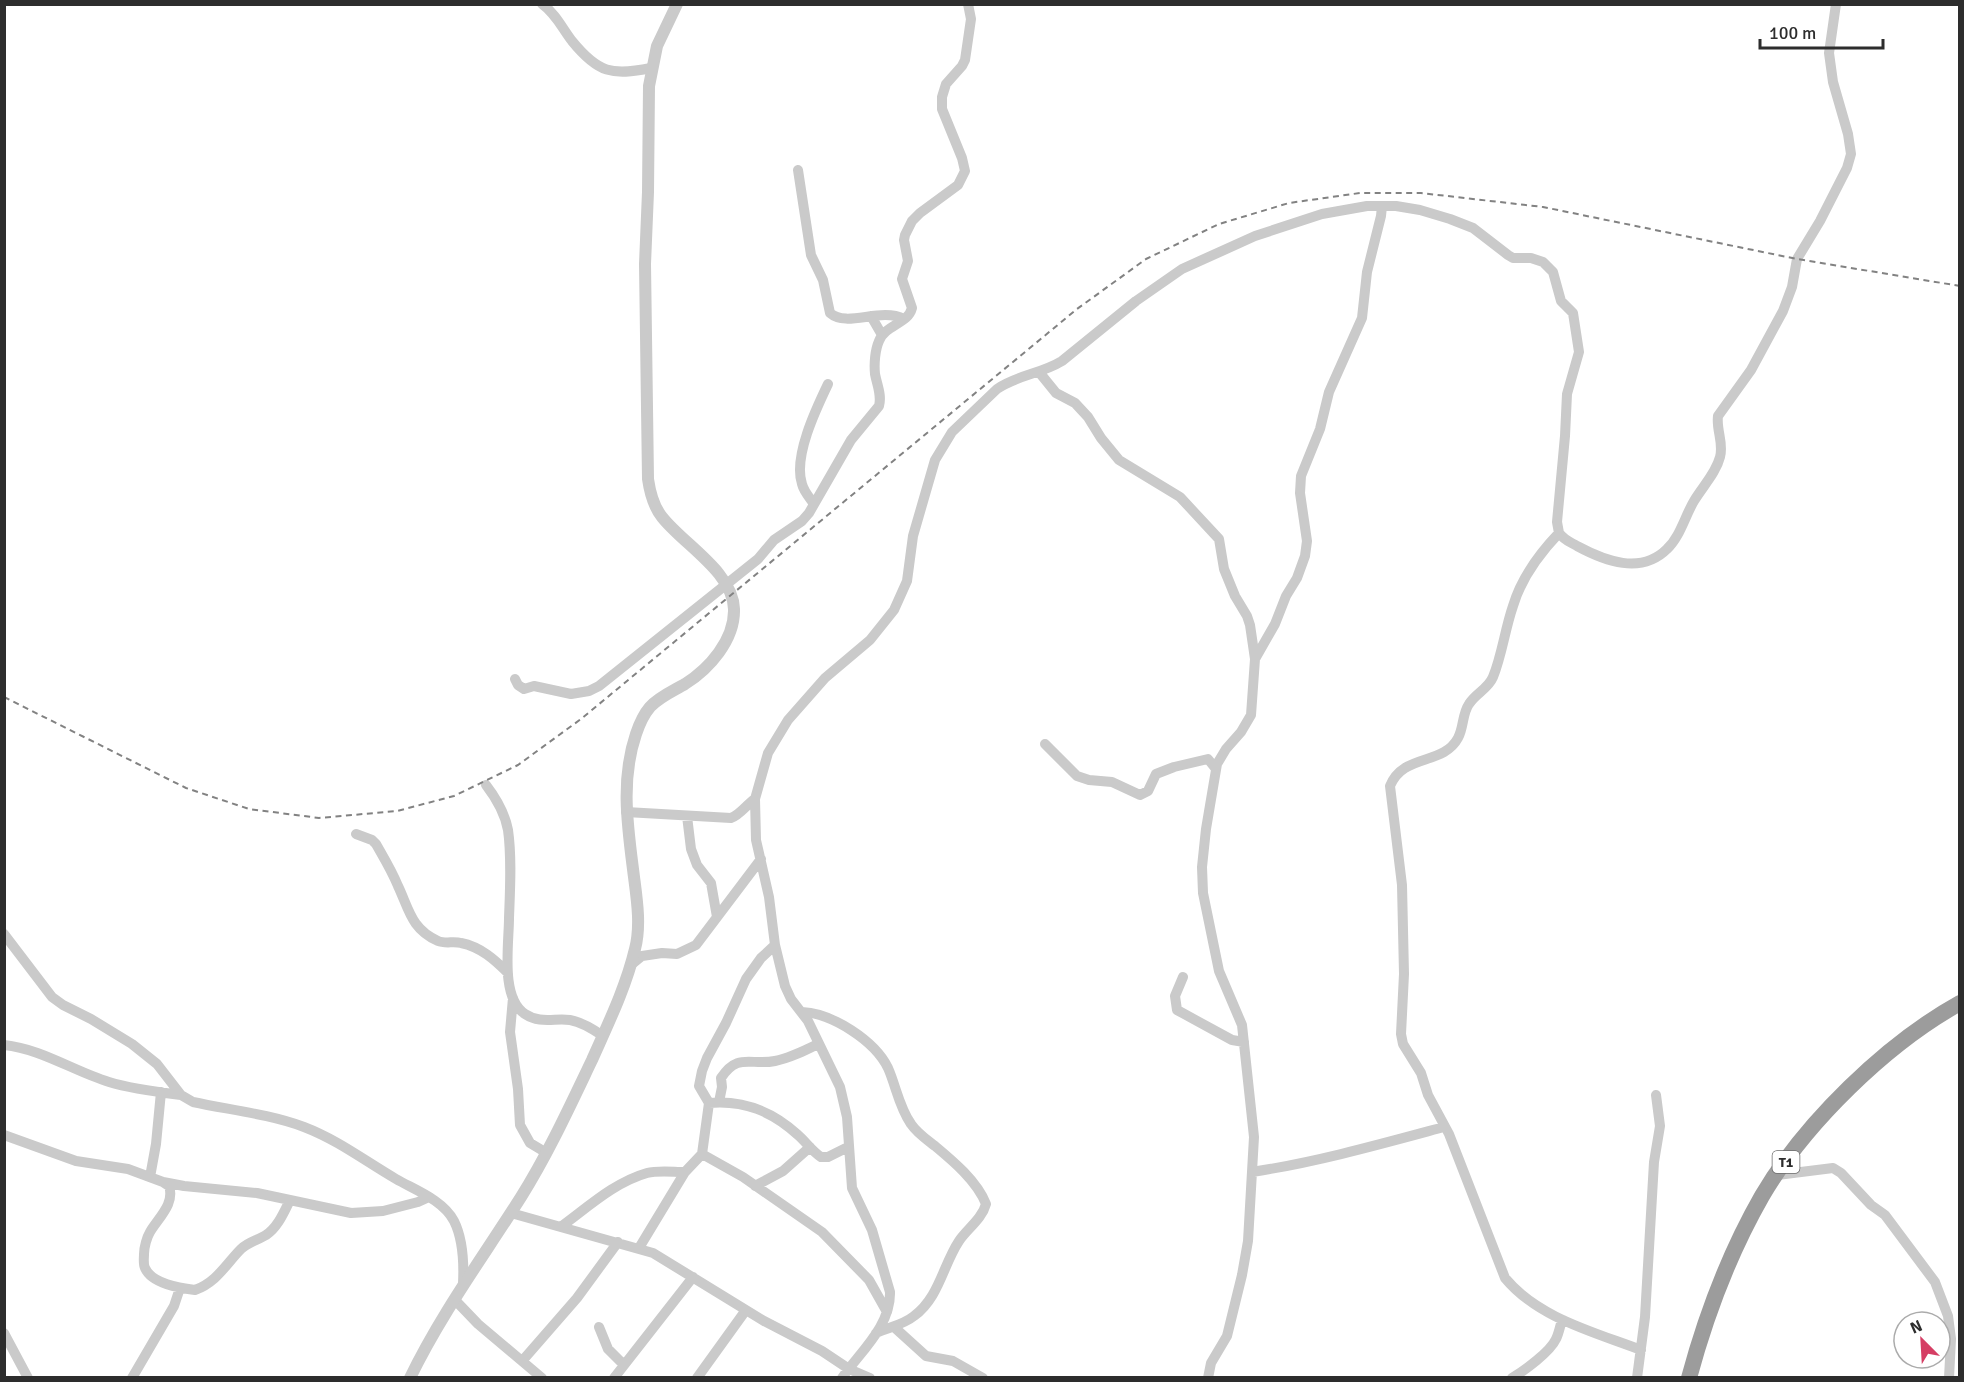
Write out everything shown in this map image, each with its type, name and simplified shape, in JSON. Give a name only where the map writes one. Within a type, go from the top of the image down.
[{"type":"highway","name":"T1","points":[[1689,1377],[1704,1323],[1723,1279],[1763,1195],[1801,1140],[1819,1118],[1876,1062],[1930,1020],[1959,1003]]},
{"type":"street","points":[[542,4],[554,15],[572,41],[598,66],[608,71],[622,73],[651,68]]},
{"type":"street","points":[[410,1377],[463,1284],[511,1213],[573,1100],[603,1036],[631,966],[636,943],[638,913],[626,812],[629,761],[637,732],[652,704],[705,668],[714,659],[726,639],[734,612],[731,595],[711,565],[662,518],[653,502],[648,479],[645,264],[649,86],[657,46],[677,4]]},
{"type":"street","points":[[515,679],[524,689],[534,686],[571,693],[595,689],[758,559],[780,535],[802,521],[814,504],[851,440],[879,406],[875,364],[878,345],[882,335],[908,317],[912,308],[902,279],[908,261],[904,246],[905,235],[915,218],[958,185],[964,171],[962,158],[942,109],[945,84],[965,60],[971,19],[968,4]]},
{"type":"street","points":[[845,1373],[876,1333],[891,1301],[887,1278],[869,1221],[852,1188],[847,1117],[837,1079],[802,1012],[784,986],[769,897],[756,840],[755,799],[768,753],[788,720],[825,678],[878,631],[899,601],[907,581],[913,536],[935,460],[947,438],[997,388],[1062,361],[1130,306],[1182,269],[1234,244],[1278,228],[1338,211],[1382,206],[1420,210],[1461,222],[1482,234],[1513,258],[1537,259],[1553,272],[1559,298],[1573,313],[1579,352],[1567,394],[1557,514],[1558,533],[1563,539],[1610,561],[1632,565],[1649,560],[1666,551],[1670,546],[1719,461],[1721,445],[1718,416],[1745,380],[1783,311],[1792,287],[1797,259],[1831,201],[1850,160],[1848,134],[1830,67],[1830,40],[1836,4]]},
{"type":"street","points":[[798,170],[811,255],[823,280],[830,313],[840,318],[891,314],[904,319]]},
{"type":"street","points":[[1255,659],[1275,624],[1305,556],[1307,541],[1300,493],[1301,476],[1320,429],[1329,392],[1362,318],[1365,283],[1382,206]]},
{"type":"street","points":[[870,316],[882,335]]},
{"type":"street","points":[[1039,372],[1056,393],[1075,403],[1088,417],[1119,460],[1180,497],[1219,539],[1224,569],[1250,625],[1255,659],[1251,715],[1216,769],[1203,851],[1202,879],[1218,971],[1240,1018],[1254,1124],[1248,1241],[1242,1275],[1227,1336],[1211,1364],[1208,1377]]},
{"type":"street","points":[[814,504],[801,483],[800,470],[811,425],[828,384]]},
{"type":"street","points":[[1558,533],[1546,546],[1522,583],[1512,608],[1494,676],[1484,691],[1469,704],[1459,738],[1447,751],[1416,761],[1401,770],[1390,786],[1402,885],[1404,974],[1401,1034],[1404,1048],[1421,1073],[1428,1095],[1449,1134],[1505,1278],[1514,1289],[1562,1320],[1641,1350]]},
{"type":"street","points":[[1045,744],[1077,776],[1089,780],[1112,782],[1140,795],[1148,790],[1156,774],[1167,769],[1196,760],[1208,759],[1216,769]]},
{"type":"street","points":[[486,785],[502,811],[508,829],[508,973],[513,998],[510,1032],[518,1089],[520,1125],[530,1143],[545,1152]]},
{"type":"street","points":[[626,812],[731,818],[755,799]]},
{"type":"street","points":[[687,816],[691,849],[697,865],[711,883],[717,917]]},
{"type":"street","points":[[356,834],[376,844],[416,925],[441,942],[459,942],[478,949],[508,973]]},
{"type":"street","points":[[631,966],[642,956],[683,952],[696,945],[761,859]]},
{"type":"street","points":[[4,934],[52,997],[132,1044],[157,1064],[181,1095]]},
{"type":"street","points":[[776,945],[753,968],[707,1058],[699,1082],[714,1103],[766,1111],[791,1129],[821,1157],[828,1157],[848,1148]]},
{"type":"street","points":[[1183,977],[1175,996],[1177,1010],[1232,1041],[1244,1042]]},
{"type":"street","points":[[513,998],[525,1014],[536,1020],[572,1021],[603,1036]]},
{"type":"street","points":[[802,1012],[824,1015],[846,1027],[857,1034],[882,1059],[911,1125],[967,1177],[986,1204],[982,1213],[956,1246],[940,1283],[926,1305],[913,1317],[876,1333]]},
{"type":"street","points":[[4,1044],[56,1058],[108,1081],[181,1095],[194,1102],[274,1119],[317,1132],[351,1150],[441,1206],[454,1221],[462,1257],[463,1284]]},
{"type":"street","points":[[639,1248],[685,1172],[702,1154],[714,1103],[722,1087],[721,1078],[733,1065],[744,1060],[778,1061],[818,1044]]},
{"type":"street","points":[[150,1177],[161,1092]]},
{"type":"street","points":[[1637,1377],[1645,1317],[1654,1162],[1660,1125],[1656,1095]]},
{"type":"street","points":[[1252,1172],[1360,1150],[1444,1127]]},
{"type":"street","points":[[4,1135],[76,1161],[128,1169],[163,1182],[249,1191],[361,1214],[400,1207],[429,1197]]},
{"type":"street","points":[[755,1186],[783,1171],[810,1147]]},
{"type":"street","points":[[702,1154],[755,1186],[829,1238],[869,1280],[887,1312]]},
{"type":"street","points":[[1777,1174],[1833,1168],[1841,1173],[1871,1205],[1885,1215],[1930,1276],[1943,1301],[1948,1316],[1951,1339],[1950,1377]]},
{"type":"street","points":[[562,1226],[603,1195],[628,1180],[649,1173],[685,1172]]},
{"type":"street","points":[[163,1182],[169,1186],[171,1199],[148,1234],[144,1249],[144,1266],[146,1271],[164,1284],[180,1288],[195,1290],[216,1277],[241,1249],[272,1230],[290,1200]]},
{"type":"street","points":[[511,1213],[653,1252],[746,1310],[837,1360],[845,1373],[870,1377]]},
{"type":"street","points":[[524,1360],[577,1298],[618,1242]]},
{"type":"street","points":[[614,1377],[693,1277]]},
{"type":"street","points":[[132,1377],[174,1306],[180,1288]]},
{"type":"street","points":[[454,1300],[478,1324],[542,1377]]},
{"type":"street","points":[[697,1377],[746,1310]]},
{"type":"street","points":[[1512,1377],[1525,1370],[1551,1347],[1562,1320]]},
{"type":"street","points":[[599,1327],[608,1349],[624,1365]]},
{"type":"street","points":[[894,1327],[926,1356],[952,1361],[983,1377]]},
{"type":"street","points":[[4,1333],[28,1377]]},
{"type":"railway","points":[[4,697],[186,788],[249,809],[319,818],[397,811],[454,796],[518,765],[581,719],[1077,309],[1146,259],[1219,224],[1289,203],[1360,193],[1421,193],[1543,207],[1797,259],[1960,286]]}]
